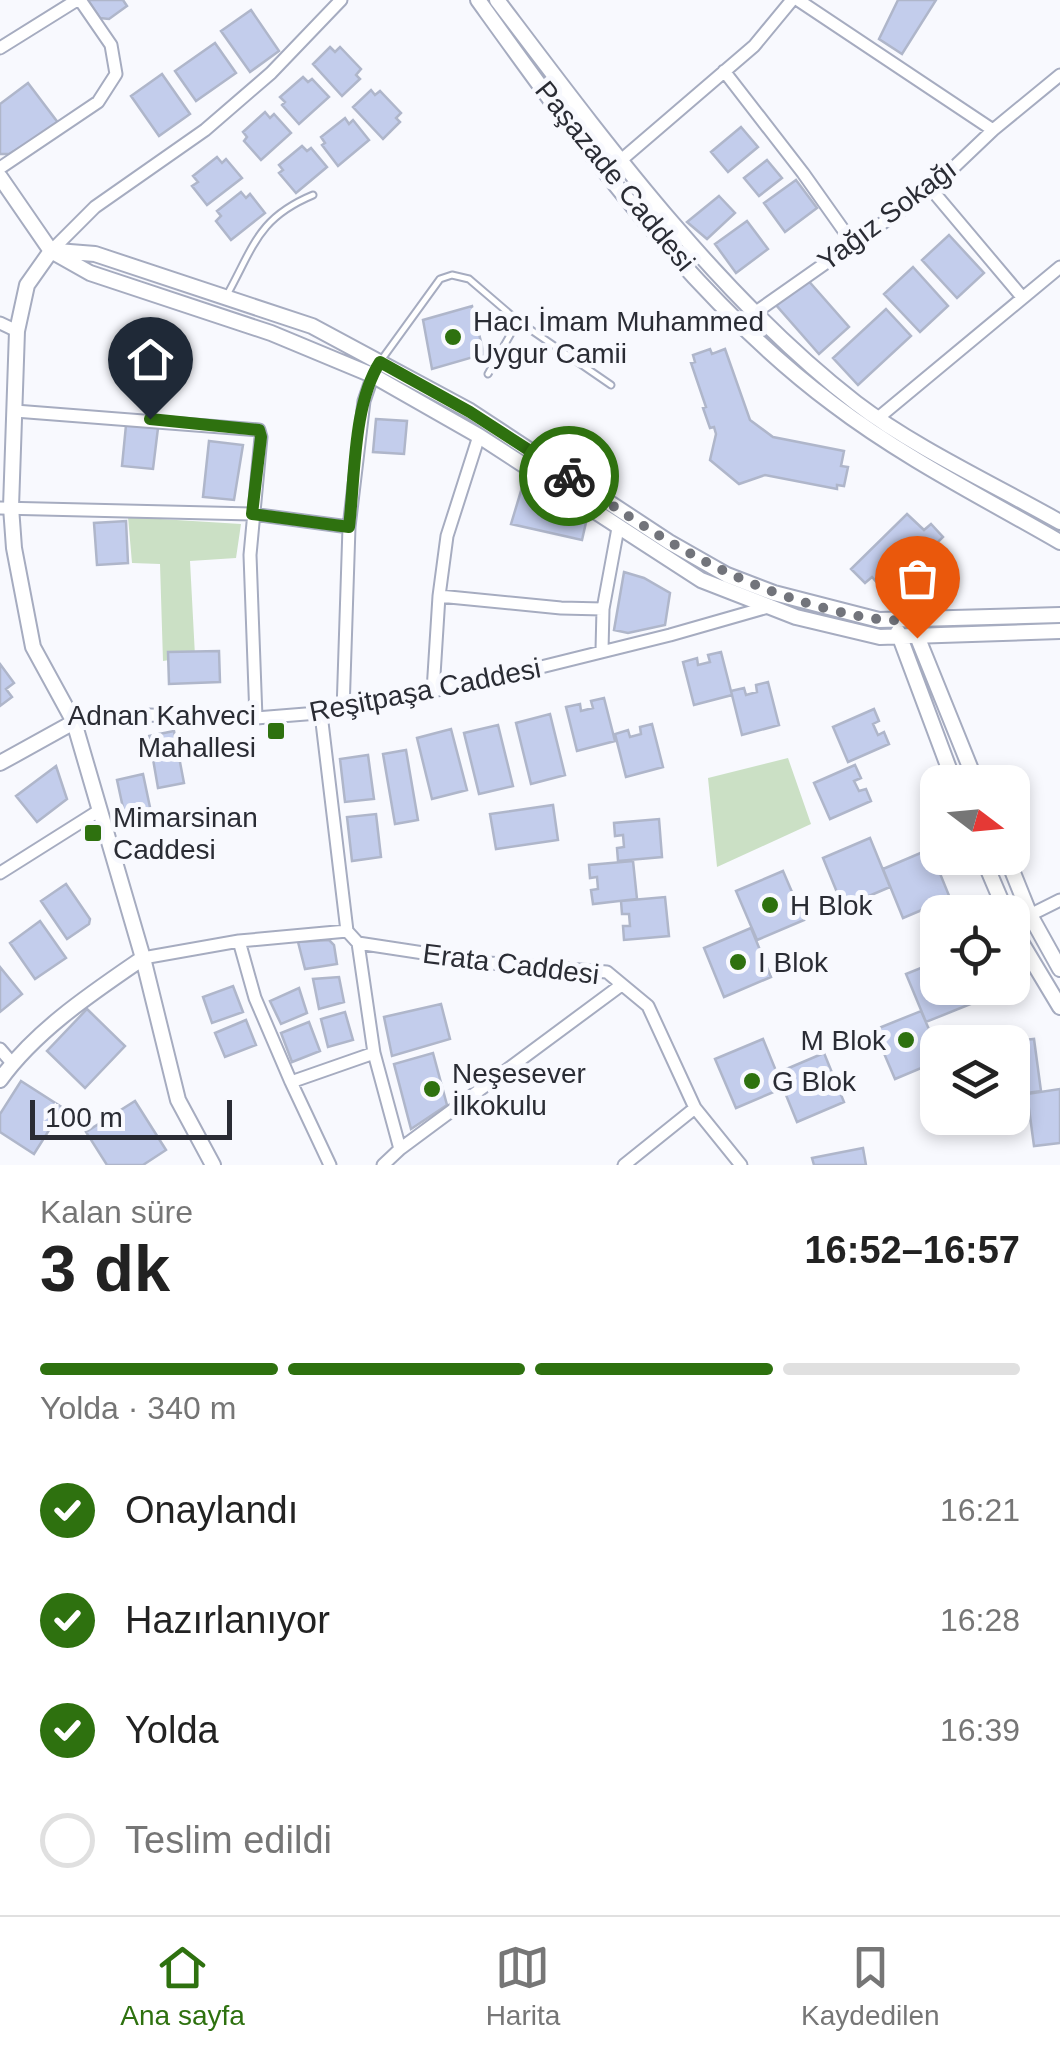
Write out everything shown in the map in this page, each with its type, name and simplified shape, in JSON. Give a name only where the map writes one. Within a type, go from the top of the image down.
[{"type":"street","points":[[0,48],[78,0],[111,45],[116,74],[98,102],[0,168]]},
{"type":"street","points":[[214,1165],[178,1100],[143,958],[74,722],[32,647],[6,508],[17,331],[26,285],[51,250],[95,207],[179,149],[271,73],[341,0]]},
{"type":"street","name":"Paşazade Caddesi","points":[[478,0],[606,170],[673,250],[770,352],[869,431],[1060,542]]},
{"type":"street","name":"Paşazade Caddesi","points":[[498,0],[620,161],[756,312],[834,384],[878,418],[1060,522]]},
{"type":"street","points":[[606,170],[754,46],[795,0],[993,130]]},
{"type":"street","points":[[724,71],[854,245]]},
{"type":"street","name":"Yağız Sokağı","points":[[756,312],[931,189],[993,130],[1060,75]]},
{"type":"street","points":[[0,177],[51,250],[90,272],[271,332],[372,376],[479,436],[701,580],[859,632],[898,638],[1060,631]]},
{"type":"street","points":[[931,189],[1022,297]]},
{"type":"street","points":[[51,250],[96,254],[312,326],[486,421],[669,542],[771,600],[905,621],[1060,615]]},
{"type":"street","points":[[878,418],[1060,268]]},
{"type":"street","points":[[739,322],[756,312]]},
{"type":"street","points":[[0,323],[17,331]]},
{"type":"street","points":[[0,336],[17,331]]},
{"type":"street","points":[[343,710],[349,527],[364,401],[380,362]]},
{"type":"street","points":[[15,410],[259,430],[250,555],[256,718]]},
{"type":"street","points":[[432,691],[438,596],[447,536],[479,436]]},
{"type":"street","points":[[6,508],[252,514],[349,527]]},
{"type":"street","points":[[602,650],[603,609],[618,528]]},
{"type":"street","points":[[438,596],[603,609]]},
{"type":"street","name":"Reşitpaşa Caddesi","points":[[74,722],[149,716],[256,718],[321,714],[670,635],[771,600]]},
{"type":"street","points":[[905,621],[917,638],[969,765]]},
{"type":"street","points":[[905,621],[898,638],[947,765]]},
{"type":"street","points":[[321,714],[347,932],[358,943],[374,1053],[400,1149]]},
{"type":"street","points":[[0,762],[74,722]]},
{"type":"street","points":[[0,872],[100,810]]},
{"type":"street","points":[[1060,900],[1030,916],[1060,970]]},
{"type":"street","points":[[0,1080],[12,1063],[80,1002],[143,958],[238,941],[347,932]]},
{"type":"street","points":[[238,941],[255,998],[330,1165]]},
{"type":"street","name":"Erata Caddesi","points":[[358,943],[490,963],[608,972],[648,1006],[695,1108],[741,1165]]},
{"type":"street","points":[[1030,956],[1060,1008]]},
{"type":"street","points":[[383,1165],[620,986]]},
{"type":"street","points":[[0,1049],[12,1063]]},
{"type":"street","points":[[290,1082],[374,1053]]},
{"type":"street","points":[[624,1165],[695,1108]]},
{"type":"lane","points":[[226,297],[268,222],[287,206],[313,195]]},
{"type":"lane","points":[[380,362],[440,279],[458,275],[610,385]]},
{"type":"lane","points":[[488,374],[518,321]]},
{"type":"green space","points":[[128,517],[241,524],[236,558],[190,561],[195,656],[163,661],[160,564],[132,563]]},
{"type":"green space","points":[[788,758],[811,824],[717,867],[708,778]]},
{"type":"building","points":[[88,0],[123,0],[127,6],[109,19],[100,18]]},
{"type":"building","points":[[898,0],[936,0],[902,54],[879,39]]},
{"type":"building","points":[[251,10],[279,51],[250,72],[221,31]]},
{"type":"building","points":[[215,43],[236,73],[196,101],[175,71]]},
{"type":"building","points":[[330,47],[335,52],[340,47],[361,69],[356,75],[360,79],[342,96],[313,64]]},
{"type":"building","points":[[162,74],[190,114],[159,136],[131,96]]},
{"type":"building","points":[[303,77],[308,82],[312,79],[329,97],[299,124],[280,97]]},
{"type":"building","points":[[28,83],[59,124],[9,154],[0,154],[0,104]]},
{"type":"building","points":[[371,90],[375,95],[380,91],[401,113],[396,118],[400,122],[383,139],[353,107]]},
{"type":"building","points":[[265,112],[270,118],[274,114],[291,133],[261,160],[244,141],[247,137],[243,132]]},
{"type":"building","points":[[345,118],[349,124],[353,120],[369,140],[338,166],[322,145],[325,143],[321,137]]},
{"type":"building","points":[[741,127],[758,147],[728,172],[711,152]]},
{"type":"building","points":[[302,146],[307,151],[311,148],[327,167],[296,193],[279,173],[283,170],[279,165]]},
{"type":"building","points":[[217,157],[222,163],[226,159],[242,178],[207,205],[192,186],[198,182],[193,176]]},
{"type":"building","points":[[767,160],[782,178],[759,196],[744,178]]},
{"type":"building","points":[[796,180],[817,208],[785,232],[764,203]]},
{"type":"building","points":[[241,192],[246,198],[250,194],[265,213],[231,240],[216,221],[221,216],[217,211]]},
{"type":"building","points":[[719,196],[735,213],[707,239],[687,222]]},
{"type":"building","points":[[747,221],[768,249],[736,273],[715,244]]},
{"type":"building","points":[[949,235],[984,273],[957,298],[922,260]]},
{"type":"building","points":[[913,267],[948,306],[920,332],[884,294]]},
{"type":"building","points":[[806,278],[849,327],[819,354],[776,305]]},
{"type":"building","name":"Hacı İmam Muhammed Uygur Camii","points":[[472,306],[484,354],[432,369],[423,320]]},
{"type":"building","points":[[886,309],[911,336],[858,385],[833,358]]},
{"type":"building","points":[[710,349],[712,354],[725,349],[750,420],[773,437],[844,451],[841,466],[848,467],[844,486],[837,485],[837,489],[765,475],[739,484],[710,460],[716,434],[714,427],[710,428],[691,363],[695,362],[693,355]]},
{"type":"building","points":[[376,419],[407,421],[404,454],[373,452]]},
{"type":"building","points":[[126,425],[158,428],[153,469],[122,466]]},
{"type":"building","points":[[209,441],[243,445],[234,500],[203,497]]},
{"type":"building","points":[[524,481],[547,490],[587,518],[582,540],[511,524]]},
{"type":"building","points":[[907,514],[924,530],[931,524],[943,537],[886,593],[872,577],[865,583],[851,569]]},
{"type":"building","points":[[126,521],[128,563],[97,565],[94,523]]},
{"type":"building","points":[[624,572],[670,593],[665,625],[628,633],[614,630]]},
{"type":"building","points":[[219,651],[220,682],[169,684],[168,652]]},
{"type":"building","points":[[721,652],[732,695],[694,705],[683,662],[697,658],[698,665],[710,662],[708,655]]},
{"type":"building","points":[[0,664],[14,683],[6,689],[12,697],[0,706]]},
{"type":"building","points":[[768,682],[779,725],[742,735],[731,691],[744,688],[746,695],[757,692],[756,685]]},
{"type":"building","points":[[604,698],[615,741],[577,751],[566,707],[580,704],[581,711],[593,708],[591,701]]},
{"type":"building","points":[[874,709],[879,721],[873,724],[878,735],[884,732],[889,744],[848,762],[833,727]]},
{"type":"building","points":[[550,714],[565,775],[531,784],[516,723]]},
{"type":"building","points":[[652,724],[663,767],[626,777],[615,734],[628,730],[630,737],[641,734],[640,727]]},
{"type":"building","points":[[498,725],[513,786],[479,794],[464,733]]},
{"type":"building","points":[[451,729],[467,790],[432,799],[417,738]]},
{"type":"building","points":[[174,731],[184,783],[158,788],[149,736]]},
{"type":"building","points":[[406,750],[418,820],[395,824],[383,754]]},
{"type":"building","points":[[368,755],[374,799],[345,802],[340,759]]},
{"type":"building","points":[[855,765],[861,778],[854,781],[859,791],[866,789],[871,801],[830,819],[814,783]]},
{"type":"building","points":[[56,766],[67,799],[37,822],[16,796]]},
{"type":"building","points":[[143,774],[151,812],[125,817],[117,780]]},
{"type":"building","points":[[553,805],[558,840],[496,849],[490,814]]},
{"type":"building","points":[[376,814],[381,857],[352,861],[347,817]]},
{"type":"building","points":[[659,819],[662,857],[618,861],[617,848],[624,847],[623,835],[615,836],[614,823]]},
{"type":"building","points":[[870,838],[890,887],[843,907],[823,858]]},
{"type":"building","points":[[920,853],[920,875],[941,875],[949,895],[920,895],[920,911],[903,918],[883,869]]},
{"type":"building","points":[[633,861],[637,899],[593,904],[591,890],[598,889],[597,877],[590,878],[589,865]]},
{"type":"building","name":"H Blok","points":[[783,871],[804,920],[757,940],[736,891]]},
{"type":"building","points":[[66,884],[90,919],[89,924],[67,939],[41,901]]},
{"type":"building","points":[[665,897],[669,936],[624,940],[623,926],[630,926],[629,914],[622,914],[621,901]]},
{"type":"building","points":[[40,921],[66,958],[35,979],[10,943]]},
{"type":"building","name":"I Blok","points":[[751,928],[771,977],[724,997],[704,948]]},
{"type":"building","points":[[329,940],[334,945],[337,964],[305,969],[298,942]]},
{"type":"building","points":[[0,967],[22,994],[0,1012]]},
{"type":"building","points":[[920,968],[920,1005],[968,1005],[926,1022],[906,974]]},
{"type":"building","points":[[339,977],[344,1002],[319,1009],[313,979]]},
{"type":"building","points":[[233,986],[243,1012],[212,1023],[203,997]]},
{"type":"building","points":[[299,988],[307,1013],[281,1024],[270,1001]]},
{"type":"building","points":[[441,1004],[450,1039],[392,1056],[384,1017]]},
{"type":"building","points":[[87,1009],[125,1046],[85,1088],[47,1051]]},
{"type":"building","name":"M Blok","points":[[921,1011],[927,1025],[920,1025],[920,1069],[895,1079],[874,1030]]},
{"type":"building","points":[[345,1012],[353,1040],[328,1047],[321,1019]]},
{"type":"building","points":[[246,1020],[256,1045],[225,1057],[215,1033]]},
{"type":"building","points":[[309,1022],[320,1051],[292,1062],[281,1033]]},
{"type":"building","name":"G Blok","points":[[763,1039],[783,1088],[736,1108],[715,1059]]},
{"type":"building","points":[[1030,1039],[1034,1039],[1041,1091],[1030,1093]]},
{"type":"building","points":[[433,1053],[447,1105],[411,1129],[394,1064]]},
{"type":"building","points":[[824,1053],[844,1102],[797,1122],[777,1073]]},
{"type":"building","points":[[21,1081],[63,1108],[34,1154],[0,1132],[0,1114]]},
{"type":"building","points":[[1060,1089],[1060,1143],[1034,1146],[1030,1094]]},
{"type":"building","points":[[135,1101],[166,1150],[143,1165],[107,1165],[86,1132]]},
{"type":"building","points":[[863,1148],[866,1165],[814,1165],[812,1158]]},
{"type":"way so far","points":[[569,476],[727,575],[774,594],[854,615],[911,620],[917,638]]},
{"type":"place","name":"Hacı İmam Muhammed Uygur Camii","points":[[453,337]]},
{"type":"place","name":"Adnan Kahveci Mahallesi","points":[[276,731]]},
{"type":"place","name":"Mimarsinan Caddesi","points":[[93,833]]},
{"type":"place","name":"H Blok","points":[[770,905]]},
{"type":"place","name":"I Blok","points":[[738,962]]},
{"type":"place","name":"M Blok","points":[[906,1040]]},
{"type":"place","name":"G Blok","points":[[752,1081]]},
{"type":"place","name":"Neşesever İlkokulu","points":[[432,1089]]},
{"type":"route","points":[[150,419],[259,430],[252,514],[349,527],[364,401],[380,362],[470,412],[569,476]]}]
